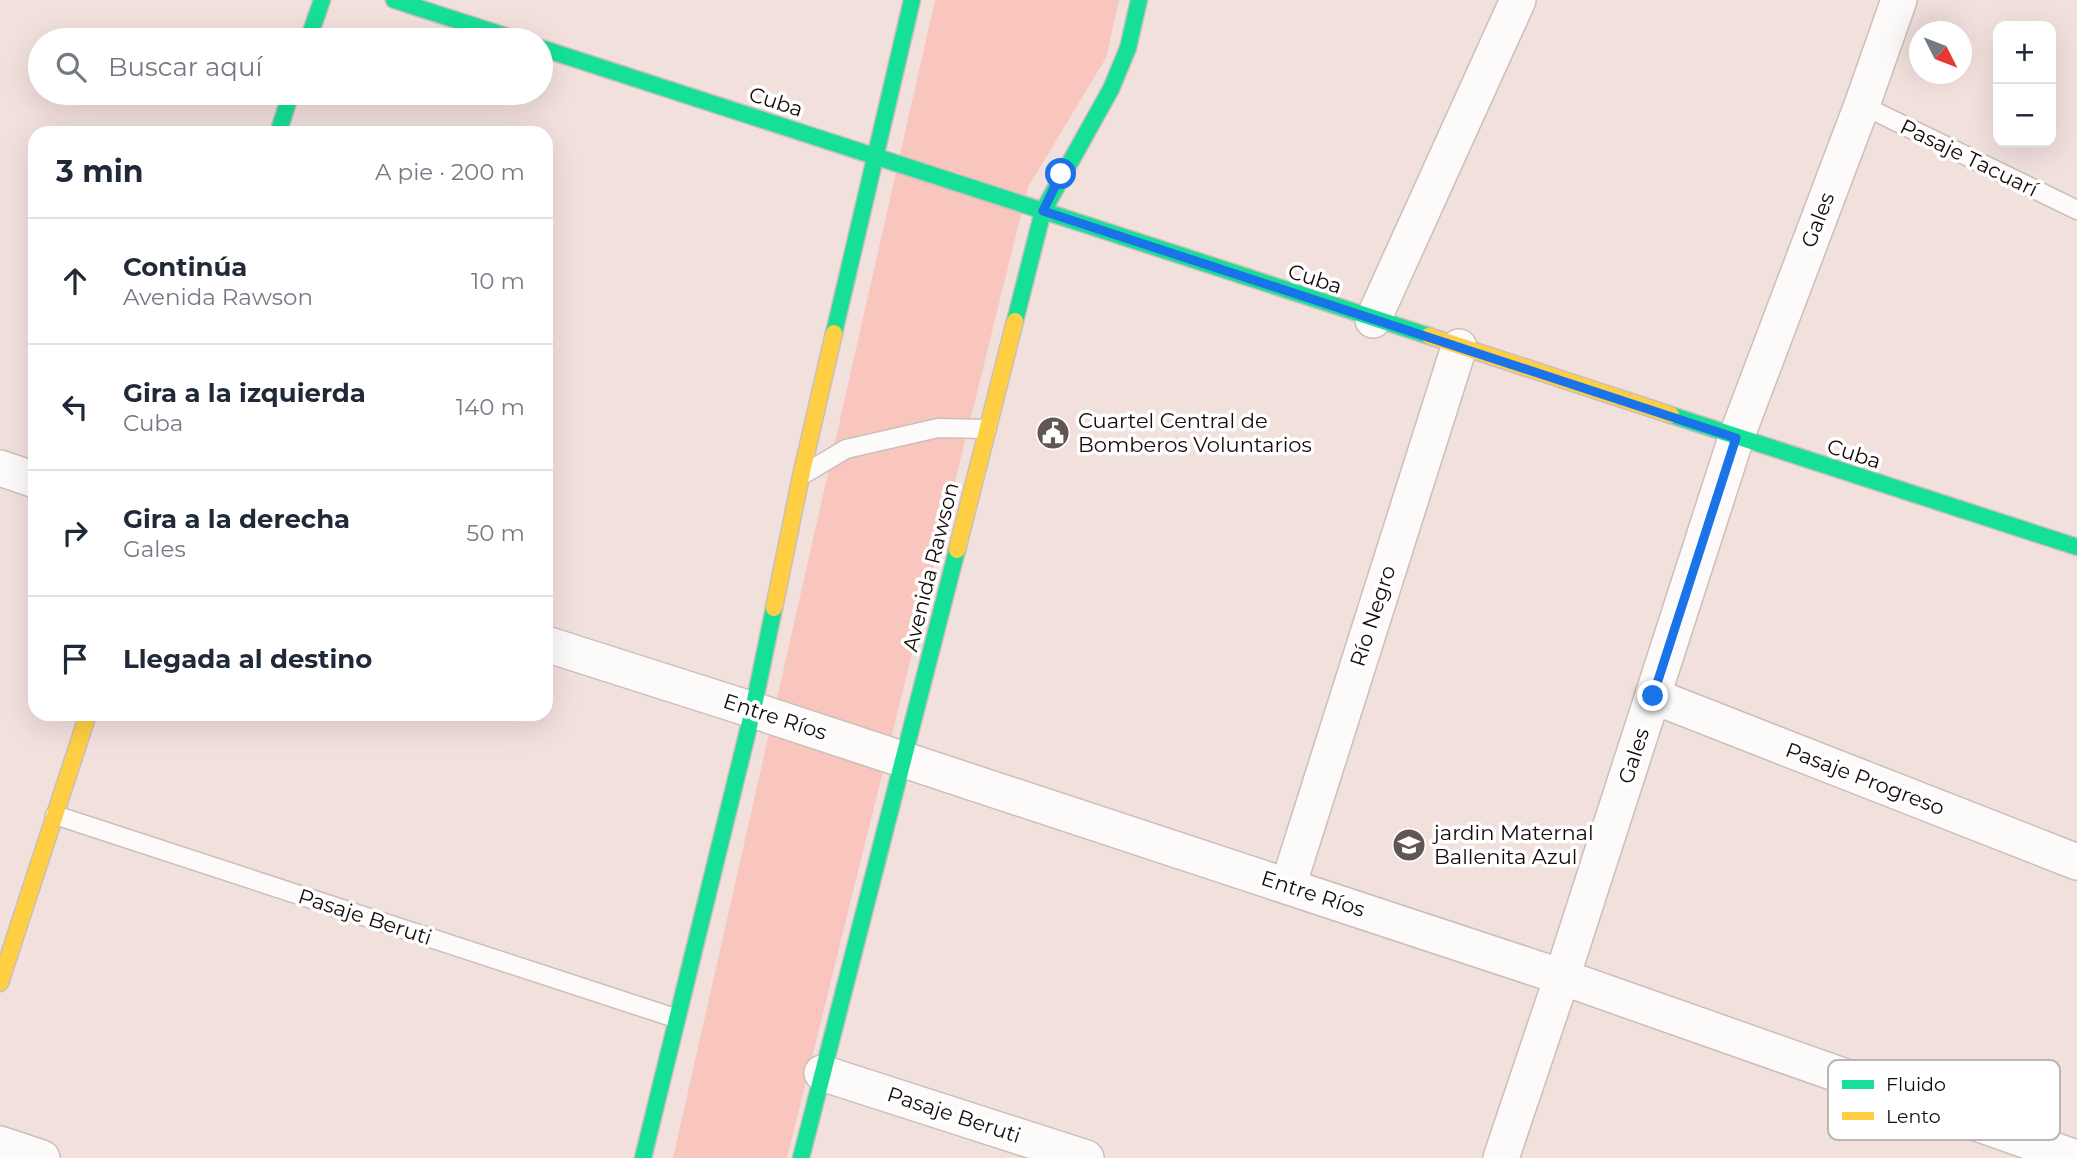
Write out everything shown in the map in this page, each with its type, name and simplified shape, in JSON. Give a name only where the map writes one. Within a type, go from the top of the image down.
[{"type":"street","points":[[313,28],[322,0]]},
{"type":"street","points":[[394,0],[481,28]]},
{"type":"street","points":[[643,1158],[752,710],[801,476],[912,0]]},
{"type":"street","name":"Avenida Rawson","points":[[801,1158],[1043,211],[1061,174],[1111,89],[1128,48],[1139,0]]},
{"type":"street","points":[[1373,320],[1518,0]]},
{"type":"street","name":"Gales","points":[[1501,1158],[1736,438],[1862,106],[1899,0]]},
{"type":"street","name":"Cuba","points":[[553,52],[2077,547]]},
{"type":"street","points":[[280,126],[287,105]]},
{"type":"street","name":"Río Negro","points":[[1288,886],[1459,347]]},
{"type":"street","points":[[0,468],[28,478]]},
{"type":"street","name":"Entre Ríos","points":[[553,646],[1562,977],[1828,1071]]},
{"type":"street","name":"Pasaje Progreso","points":[[1653,696],[2077,863]]},
{"type":"street","points":[[0,983],[86,721]]},
{"type":"street","name":"Pasaje Beruti","points":[[821,1073],[1086,1158]]},
{"type":"street","name":"Entre Ríos","points":[[2025,1140],[2076,1158]]},
{"type":"street","points":[[0,1144],[42,1158]]},
{"type":"lane","name":"Pasaje Tacuarí","points":[[1862,106],[2077,210]]},
{"type":"lane","points":[[801,476],[846,449],[938,428],[987,429]]},
{"type":"lane","name":"Pasaje Beruti","points":[[55,815],[675,1018]]},
{"type":"shaded area","points":[[935,0],[1119,0],[1106,58],[1028,187],[787,1158],[673,1158]]},
{"type":"traffic: fast","points":[[312,28],[322,0]]},
{"type":"traffic: fast","points":[[394,0],[481,28]]},
{"type":"traffic: fast","points":[[834,333],[912,0]]},
{"type":"traffic: fast","points":[[1015,321],[1043,211],[1111,89],[1128,48],[1139,0]]},
{"type":"traffic: fast","points":[[553,52],[1429,336]]},
{"type":"traffic: fast","points":[[280,126],[287,105]]},
{"type":"traffic: fast","points":[[1671,415],[2077,547]]},
{"type":"traffic: fast","points":[[801,1158],[957,550]]},
{"type":"traffic: fast","points":[[643,1158],[753,710],[774,608]]},
{"type":"traffic: slow","points":[[957,550],[1015,321]]},
{"type":"traffic: slow","points":[[774,608],[834,333]]},
{"type":"traffic: slow","points":[[1429,336],[1671,415]]},
{"type":"traffic: slow","points":[[0,983],[86,721]]},
{"type":"place","name":"Cuartel Central de Bomberos Voluntarios","points":[[1053,433]]},
{"type":"place","name":"jardin Maternal Ballenita Azul","points":[[1409,845]]},
{"type":"route","points":[[1061,174],[1043,211],[1736,438],[1653,696]]}]
